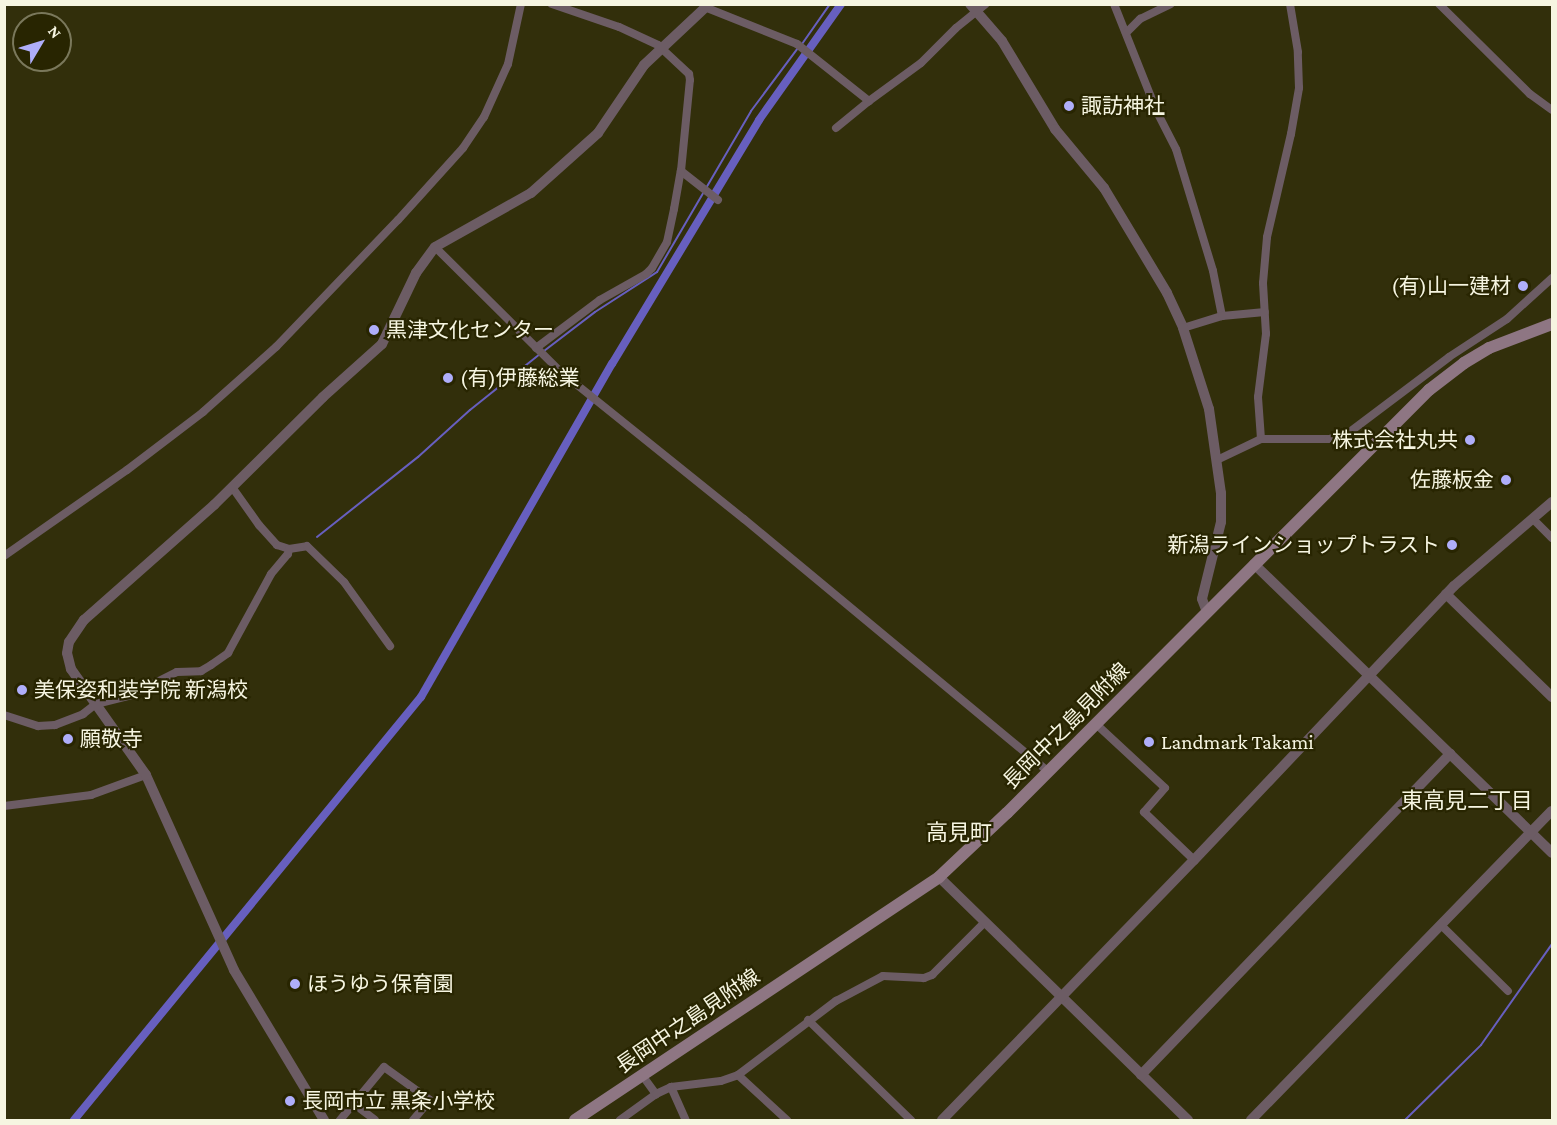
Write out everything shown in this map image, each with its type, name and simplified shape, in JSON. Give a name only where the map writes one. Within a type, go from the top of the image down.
[{"type":"main road","name":"長岡中之島見附線","points":[[580,1119],[642,1075],[939,877],[1096,724],[1429,390],[1464,363],[1505,341],[1552,324]]},
{"type":"street","points":[[4,556],[128,470],[211,405],[276,347],[422,194],[463,148],[491,103],[511,55],[521,4]]},
{"type":"street","points":[[536,348],[600,300],[639,279],[652,268],[667,242],[681,171],[690,74],[662,48],[619,27],[552,4]]},
{"type":"street","points":[[836,128],[921,63],[973,8],[986,4]]},
{"type":"street","points":[[1114,4],[1157,112],[1176,149],[1213,271],[1222,316]]},
{"type":"street","points":[[1126,33],[1140,19],[1171,4]]},
{"type":"street","points":[[1261,438],[1258,397],[1266,334],[1263,284],[1267,237],[1291,135],[1299,88],[1298,52],[1290,4]]},
{"type":"street","points":[[1439,4],[1530,94],[1552,110]]},
{"type":"street","points":[[324,1120],[234,970],[146,775],[75,676],[68,661],[69,642],[75,629],[232,487],[323,397],[382,344],[416,273],[435,247],[531,193],[597,133],[640,70],[708,6],[797,44],[813,54],[869,101]]},
{"type":"street","points":[[973,8],[1002,41],[1060,136],[1104,188],[1167,293],[1184,328],[1204,387],[1221,493],[1221,522],[1202,599],[1207,612]]},
{"type":"street","points":[[681,171],[717,201]]},
{"type":"street","points":[[435,247],[561,372],[744,519],[1047,771]]},
{"type":"street","points":[[1217,460],[1261,438],[1329,439],[1347,434],[1449,357],[1501,323],[1552,278]]},
{"type":"street","points":[[1184,328],[1222,316],[1265,312]]},
{"type":"street","points":[[1501,323],[1505,341]]},
{"type":"street","points":[[232,487],[265,533],[277,545],[289,549],[307,546],[355,594],[370,621],[390,646]]},
{"type":"street","points":[[942,1120],[1062,998],[1446,594],[1552,502]]},
{"type":"street","points":[[1533,519],[1552,538]]},
{"type":"street","points":[[4,715],[38,726],[48,726],[71,720],[96,704],[131,695],[177,672],[201,671],[228,653],[271,574],[288,554],[289,549]]},
{"type":"street","points":[[1254,564],[1552,853]]},
{"type":"street","points":[[1446,594],[1552,697]]},
{"type":"street","points":[[1096,724],[1165,788],[1143,812],[1194,860]]},
{"type":"street","points":[[1142,1075],[1450,754]]},
{"type":"street","points":[[4,806],[91,795],[146,775]]},
{"type":"street","points":[[1251,1120],[1552,811]]},
{"type":"street","points":[[939,877],[1188,1120]]},
{"type":"street","points":[[620,1120],[656,1094],[671,1087],[721,1080],[738,1075],[808,1020],[836,1001],[883,976],[914,978],[932,975],[984,923]]},
{"type":"street","points":[[1441,925],[1508,991]]},
{"type":"street","points":[[808,1020],[911,1120]]},
{"type":"street","points":[[340,1120],[384,1067],[430,1100],[413,1120]]},
{"type":"street","points":[[642,1075],[656,1094]]},
{"type":"street","points":[[738,1075],[787,1120]]},
{"type":"street","points":[[671,1087],[686,1120]]},
{"type":"street","points":[[354,1104],[375,1120]]},
{"type":"waterway","points":[[802,44],[830,4]]},
{"type":"waterway","points":[[74,1120],[421,697],[612,364],[759,120],[841,4]]},
{"type":"waterway","points":[[544,351],[595,312],[657,272],[751,111],[798,48]]},
{"type":"waterway","points":[[317,537],[418,457],[470,410],[540,354]]},
{"type":"waterway","points":[[1405,1120],[1481,1045],[1552,944]]},
{"type":"place","name":"諏訪神社","points":[[1069,106]]},
{"type":"place","name":"(有)山一建材","points":[[1523,286]]},
{"type":"place","name":"黒津文化センター","points":[[374,330]]},
{"type":"place","name":"(有)伊藤総業","points":[[448,378]]},
{"type":"place","name":"株式会社丸共","points":[[1470,440]]},
{"type":"place","name":"佐藤板金","points":[[1506,480]]},
{"type":"place","name":"新潟ラインショップトラスト","points":[[1452,545]]},
{"type":"place","name":"美保姿和装学院 新潟校","points":[[22,690]]},
{"type":"place","name":"願敬寺","points":[[68,739]]},
{"type":"place","name":"Landmark Takami","points":[[1149,742]]},
{"type":"place","name":"ほうゆう保育園","points":[[295,984]]},
{"type":"place","name":"長岡市立 黒条小学校","points":[[290,1101]]},
{"type":"district","name":"東高見二丁目","points":[[1467,801]]},
{"type":"district","name":"高見町","points":[[959,833]]}]
